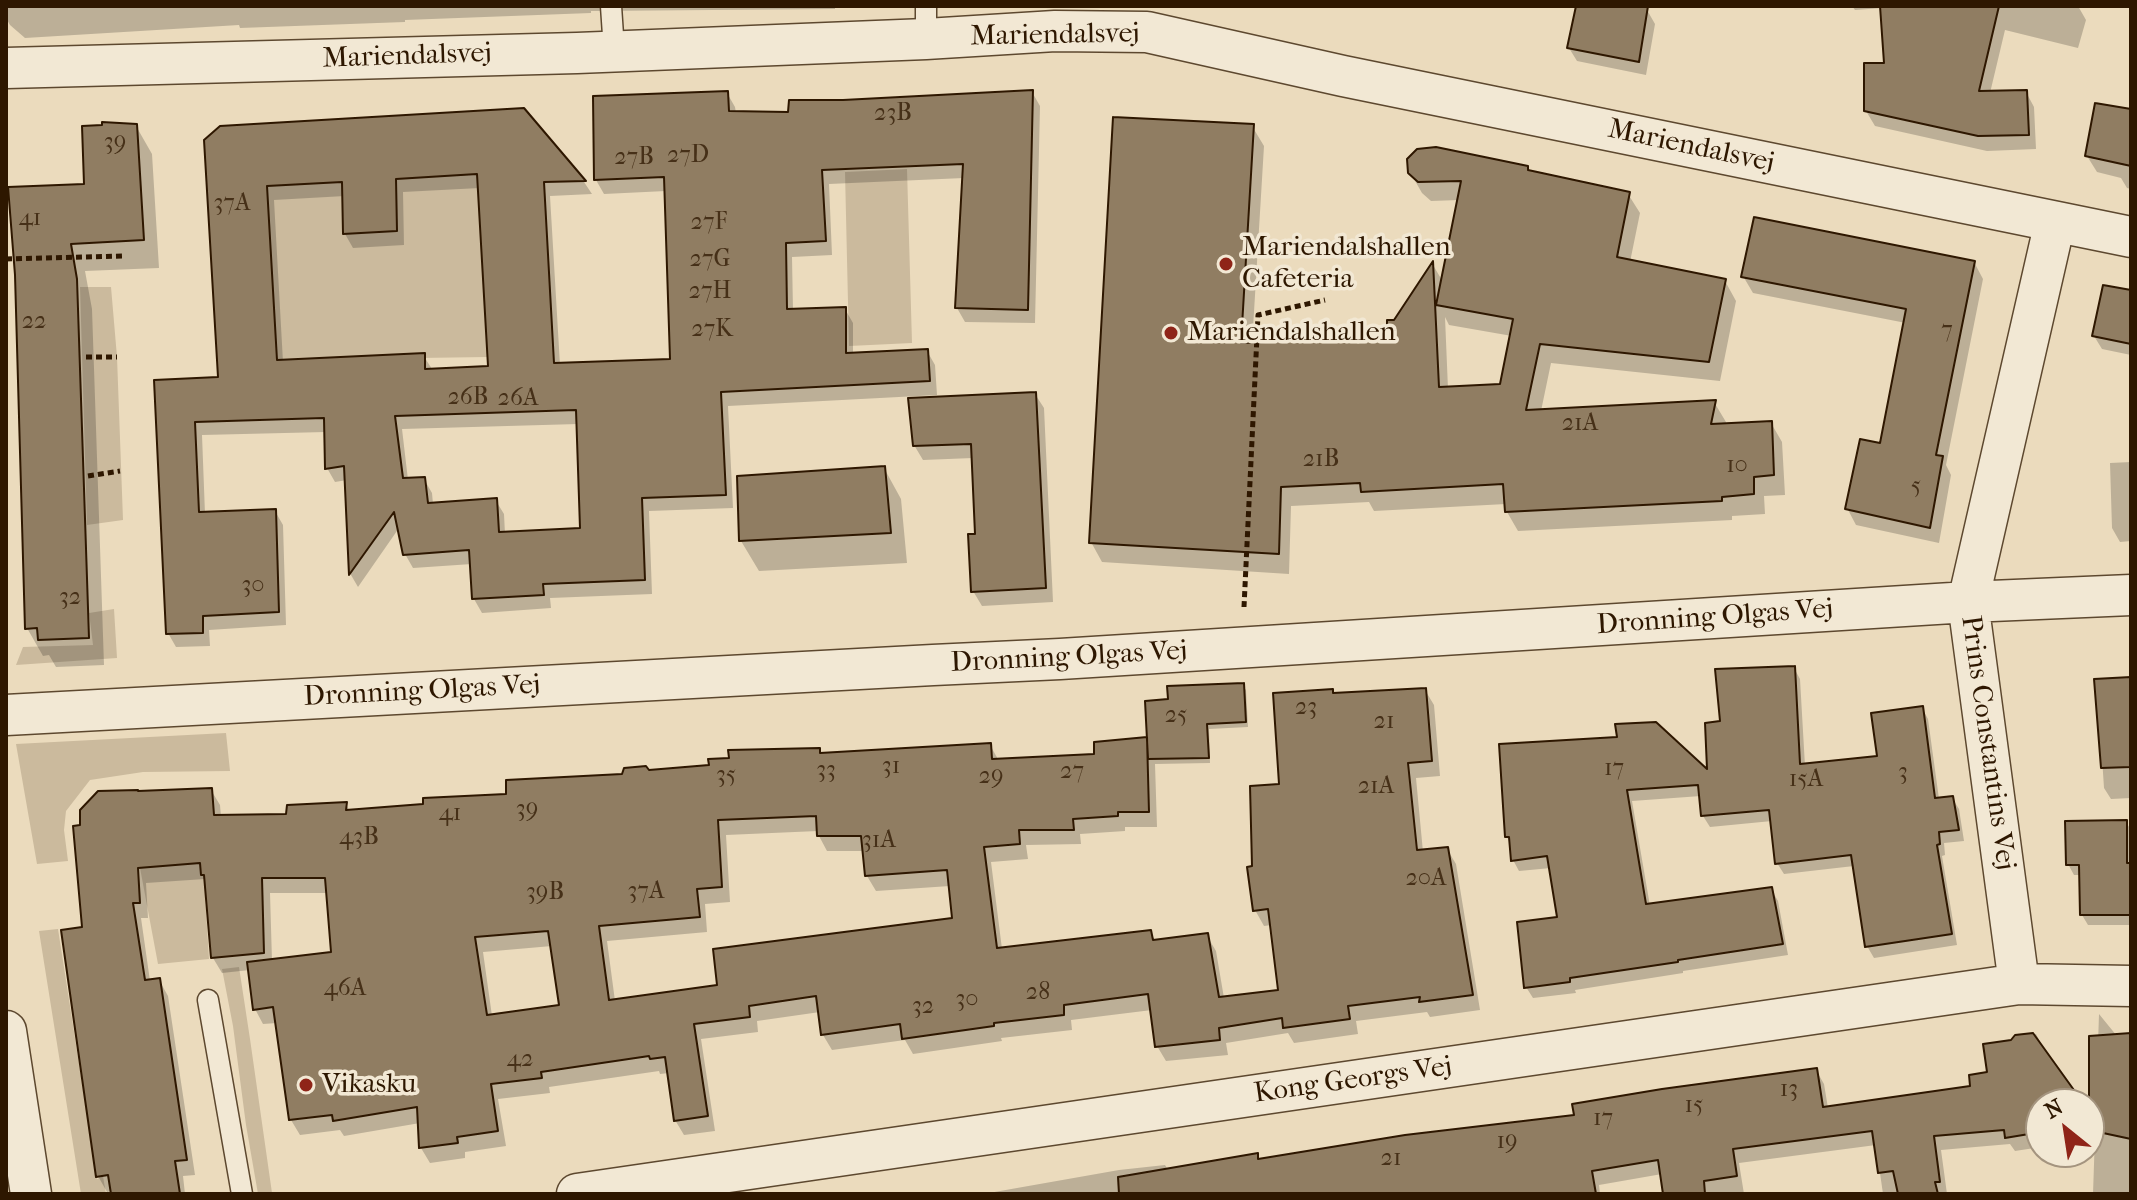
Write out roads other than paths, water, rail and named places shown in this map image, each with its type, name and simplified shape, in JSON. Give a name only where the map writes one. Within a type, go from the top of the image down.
[{"type":"street","name":"Mariendalsvej","points":[[6,68],[577,53],[926,22],[1055,31],[1147,32],[1343,76],[2131,237]]},
{"type":"street","name":"Prins Constantins Vej","points":[[2019,984],[1968,602],[2055,222]]},
{"type":"street","name":"Dronning Olgas Vej","points":[[6,715],[1243,648],[1968,602],[2131,595]]},
{"type":"street","name":"Kong Georgs Vej","points":[[577,1194],[2019,984],[2131,986]]},
{"type":"street","points":[[6,1031],[31,1194]]},
{"type":"lane","points":[[611,6],[614,50]]},
{"type":"lane","points":[[208,1000],[242,1194]]},
{"type":"place","name":"Mariendalshallen Cafeteria","points":[[1226,264]]},
{"type":"place","name":"Mariendalshallen","points":[[1171,333]]},
{"type":"place","name":"Vikasku","points":[[306,1085]]}]
